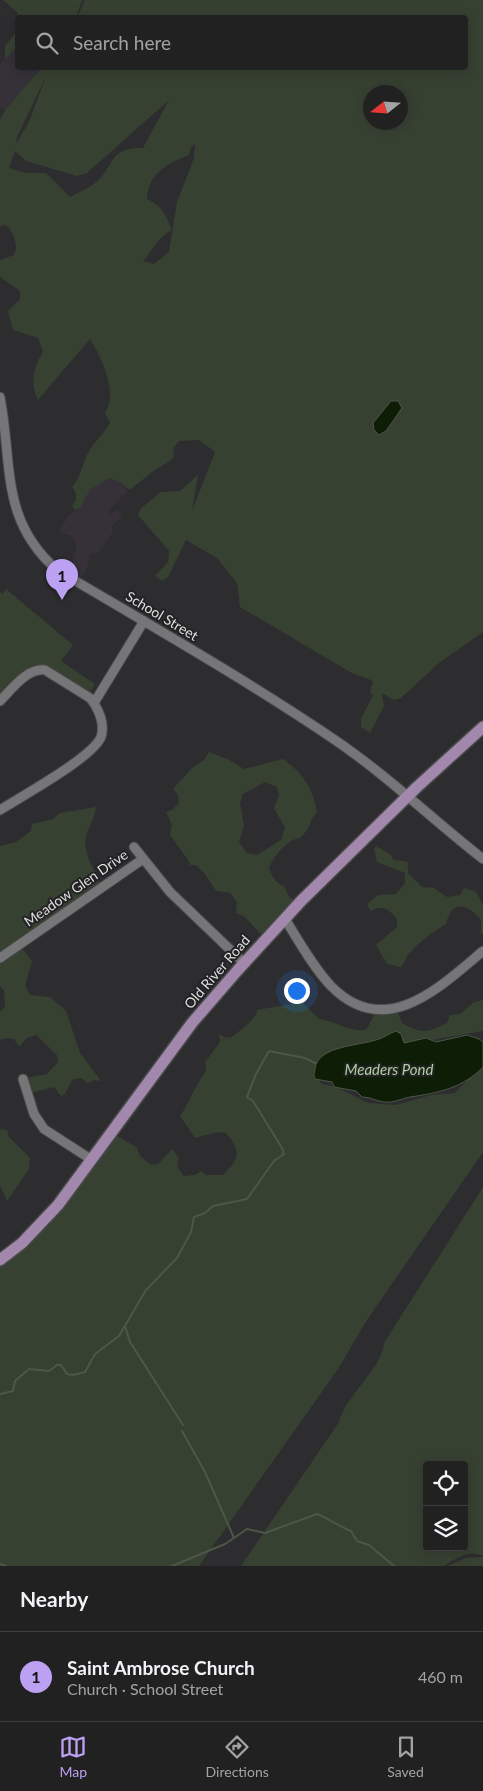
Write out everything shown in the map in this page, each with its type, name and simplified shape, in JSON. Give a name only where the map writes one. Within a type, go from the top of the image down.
[{"type":"main road","name":"Old River Road","points":[[0,1260],[34,1231],[58,1205],[192,1023],[244,963],[284,920],[408,797],[483,727]]},
{"type":"street","name":"School Street","points":[[0,397],[8,496],[26,540],[39,556],[57,570],[144,621],[334,740],[390,780],[483,859]]},
{"type":"street","points":[[94,703],[144,621]]},
{"type":"street","points":[[0,700],[29,674],[40,670],[53,675],[94,703],[99,713],[102,728],[102,735],[93,748],[0,810]]},
{"type":"street","points":[[134,847],[174,896],[244,963]]},
{"type":"street","name":"Meadow Glen Drive","points":[[0,958],[144,859]]},
{"type":"street","points":[[284,920],[331,986],[354,1003],[376,1009],[395,1009],[417,1002],[483,951]]},
{"type":"street","points":[[23,1079],[38,1122],[44,1129],[92,1160]]},
{"type":"shaded area","points":[[3,0],[82,0],[77,15],[18,15]]},
{"type":"shaded area","points":[[85,0],[483,0],[483,632],[439,663],[401,698],[394,700],[382,693],[384,706],[370,733],[361,727],[361,718],[373,696],[370,691],[373,682],[352,673],[240,607],[237,583],[217,558],[186,540],[168,577],[162,581],[155,576],[168,562],[169,551],[138,515],[141,508],[161,492],[180,491],[198,475],[192,511],[215,452],[199,440],[179,441],[174,447],[173,459],[152,472],[130,490],[120,482],[109,478],[90,490],[80,508],[75,510],[72,506],[76,500],[76,493],[72,487],[78,478],[88,453],[110,423],[105,413],[109,405],[110,396],[107,375],[90,339],[38,400],[33,382],[37,364],[43,352],[38,338],[13,330],[8,311],[20,299],[20,291],[0,277],[0,260],[14,255],[16,247],[9,228],[6,225],[0,226],[0,120],[5,110],[39,70],[468,70],[468,15],[78,15]],"holes":[[[46,76],[29,122],[16,144],[17,137]],[[169,100],[143,148],[132,148],[118,154],[95,183],[70,197],[46,173],[26,173],[9,168],[15,151],[26,161],[77,176],[87,173]],[[195,144],[194,158],[177,202],[169,252],[154,264],[143,261],[159,240],[172,230],[163,212],[157,205],[147,199],[151,182],[166,166],[189,155],[191,147]]]},
{"type":"shaded area","points":[[15,34],[15,49],[5,59],[5,46]]},
{"type":"shaded area","points":[[15,49],[15,70],[39,70],[5,110],[0,106],[0,64]]},
{"type":"shaded area","points":[[109,478],[120,482],[128,491],[109,509],[109,515],[117,510],[122,516],[112,526],[112,533],[98,553],[92,553],[89,557],[87,568],[77,583],[63,574],[74,560],[76,543],[72,536],[59,532],[68,516],[80,508],[90,490]]},
{"type":"shaded area","points":[[6,589],[73,645],[61,661],[95,684],[90,692],[47,666],[37,665],[0,701],[0,592],[3,594]]},
{"type":"shaded area","points":[[209,752],[229,760],[244,769],[283,759],[306,782],[313,796],[317,812],[307,830],[301,837],[294,839],[282,848],[269,867],[274,879],[284,886],[288,895],[298,905],[267,941],[245,917],[236,913],[237,902],[230,893],[216,891],[205,874],[196,865],[190,865],[170,835],[172,825],[166,812],[172,810],[179,803],[178,795],[173,789],[192,768],[204,760]],"holes":[[[265,782],[277,787],[279,795],[274,808],[285,828],[281,840],[257,855],[247,853],[239,842],[244,826],[240,803],[243,794]]]},
{"type":"shaded area","points":[[96,807],[85,843],[90,863],[104,888],[21,947],[32,961],[25,986],[30,995],[50,997],[66,1011],[80,1053],[101,1081],[94,1080],[88,1083],[81,1078],[73,1079],[64,1095],[61,1096],[54,1087],[30,1093],[26,1078],[47,1074],[58,1062],[57,1055],[36,1035],[27,1038],[19,1047],[14,1039],[0,1040],[0,1012],[5,1007],[4,991],[0,986],[0,846],[16,842],[31,831],[32,824],[53,819],[60,813]]},
{"type":"shaded area","points":[[376,846],[390,854],[394,860],[408,862],[408,873],[422,887],[434,888],[447,897],[460,895],[464,888],[476,892],[483,905],[483,935],[481,933],[481,920],[466,908],[456,907],[452,910],[446,924],[417,945],[402,966],[387,964],[376,945],[397,927],[397,919],[391,912],[382,908],[370,911],[367,904],[378,895],[396,894],[405,883],[405,873],[377,862],[374,849]]},
{"type":"shaded area","points":[[483,1000],[483,1031],[410,1044],[316,1077],[322,1084],[336,1087],[368,1103],[396,1105],[431,1095],[455,1093],[483,1063],[483,1152],[367,1320],[338,1369],[199,1566],[0,1566],[0,1262],[114,1134],[136,1147],[140,1156],[151,1165],[158,1164],[172,1149],[179,1158],[179,1170],[184,1176],[195,1175],[201,1171],[206,1175],[223,1175],[233,1164],[237,1154],[234,1145],[225,1132],[195,1138],[180,1116],[206,1071],[205,1062],[220,1042],[219,1034],[226,1038],[232,1037],[249,1023],[256,1015],[257,1010],[302,1002],[319,1019],[348,1028],[366,1030],[378,1008],[396,1007],[402,1023],[424,1031],[447,1023],[450,1015],[460,1014],[474,1002]]},
{"type":"shaded area","points":[[0,1129],[7,1130],[9,1137],[30,1158],[29,1169],[7,1201],[0,1185]]},
{"type":"shaded area","points":[[483,1187],[483,1556],[472,1553],[467,1554],[458,1557],[444,1566],[241,1566],[339,1422],[348,1402],[377,1363],[384,1343]]},
{"type":"shaded area","points":[[483,1557],[483,1566],[447,1566],[466,1558]]},
{"type":"water","points":[[391,401],[398,401],[402,408],[386,431],[379,435],[374,430],[373,423]]},
{"type":"water","name":"Meaders Pond","points":[[396,1031],[401,1034],[404,1043],[426,1038],[436,1042],[467,1035],[479,1039],[483,1042],[483,1067],[458,1085],[430,1094],[391,1102],[362,1097],[356,1091],[334,1087],[332,1082],[315,1079],[315,1068],[318,1060],[324,1055],[342,1047],[379,1039]]},
{"type":"waterway","points":[[0,1394],[13,1391],[15,1381],[29,1369],[49,1371],[57,1365],[61,1365],[67,1374],[73,1375],[85,1372],[95,1354],[119,1336],[146,1290],[177,1258],[191,1232],[194,1217],[205,1213],[213,1206],[247,1199],[274,1161],[284,1154],[253,1101],[247,1097],[256,1074],[269,1051],[305,1058],[315,1063]]},
{"type":"waterway","points":[[125,1326],[130,1342],[183,1425]]},
{"type":"waterway","points":[[182,1431],[205,1472],[234,1538]]},
{"type":"waterway","points":[[172,1566],[225,1544],[247,1529],[265,1533],[317,1514],[351,1531],[357,1541],[369,1545],[394,1566]]},
{"type":"waterway","points":[[0,1564],[6,1566]]},
{"type":"place","name":"Saint Ambrose Church","points":[[62,600]]}]
